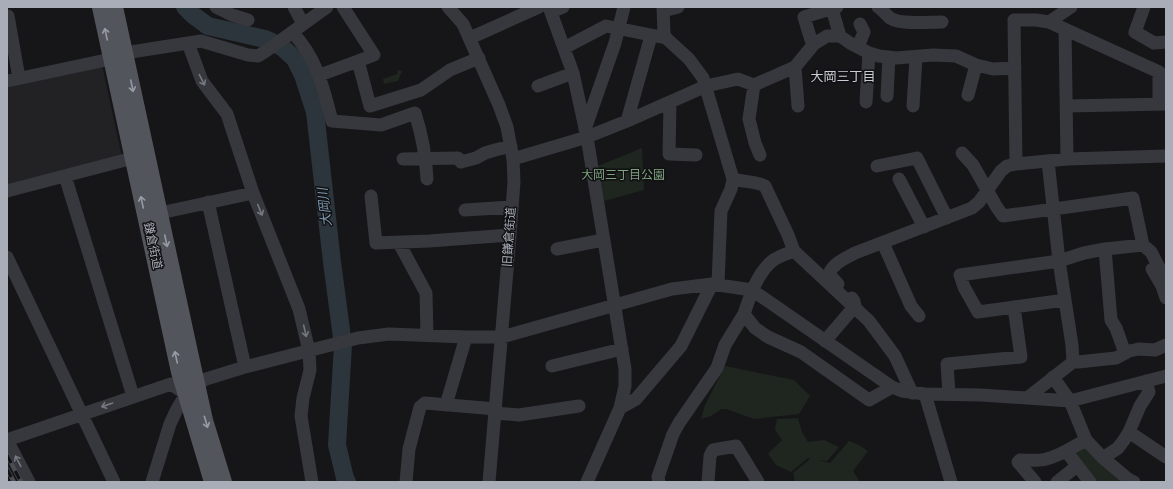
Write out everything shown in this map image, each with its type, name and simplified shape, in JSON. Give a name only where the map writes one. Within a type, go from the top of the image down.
[{"type":"main road","name":"鎌倉街道","points":[[100,7],[118,56],[160,213],[191,389],[212,482]]},
{"type":"main road","name":"鎌倉街道","points":[[115,7],[118,56],[133,158],[179,372],[191,389],[205,420],[224,482]]},
{"type":"street","points":[[216,7],[232,15],[248,20]]},
{"type":"street","points":[[294,7],[294,30],[306,47],[320,75],[332,121],[381,125],[415,113],[422,136],[426,159],[427,179]]},
{"type":"street","points":[[8,16],[13,80],[118,56],[201,41],[248,55],[258,56],[327,7]]},
{"type":"street","points":[[320,75],[374,54],[343,7]]},
{"type":"street","name":"旧鎌倉街道","points":[[448,7],[463,24],[479,58],[499,104],[507,127],[512,153],[512,208],[489,482]]},
{"type":"street","points":[[586,133],[609,62],[624,7]]},
{"type":"street","points":[[620,408],[636,399],[681,346],[715,284],[721,211],[733,179],[706,86],[697,69],[680,50],[666,38],[664,34],[663,9],[678,7]]},
{"type":"street","points":[[878,7],[891,19],[909,23],[942,22]]},
{"type":"street","points":[[1049,22],[1070,7]]},
{"type":"street","points":[[1144,7],[1135,32],[1154,43],[1166,42]]},
{"type":"street","points":[[470,38],[550,8],[573,73],[586,133],[622,349],[626,386],[620,408],[587,482]]},
{"type":"street","points":[[814,44],[811,40],[804,17],[835,8],[840,36]]},
{"type":"street","points":[[1016,164],[1014,20],[1036,20],[1049,22],[1159,72],[1163,104],[1066,106]]},
{"type":"street","points":[[860,24],[864,32],[863,50],[866,102]]},
{"type":"street","points":[[564,48],[603,27],[619,28],[666,38]]},
{"type":"street","points":[[1065,30],[1067,159]]},
{"type":"street","points":[[626,121],[651,36]]},
{"type":"street","points":[[403,159],[458,158],[461,162],[476,158],[495,150],[512,153],[586,133],[626,121],[706,86],[738,79],[754,84],[794,67],[814,44],[827,36],[840,36],[863,50],[889,57],[916,58],[933,55],[956,56],[976,65],[994,69],[1015,68]]},
{"type":"street","points":[[188,43],[202,82],[227,114],[253,193],[300,309],[309,351],[310,370],[303,398],[301,416],[312,482]]},
{"type":"street","points":[[887,96],[889,57]]},
{"type":"street","points":[[358,61],[370,106],[420,90],[450,70],[479,58]]},
{"type":"street","points":[[914,106],[916,58]]},
{"type":"street","points":[[968,95],[976,65]]},
{"type":"street","points":[[794,67],[798,106]]},
{"type":"street","points":[[538,86],[573,73]]},
{"type":"street","points":[[754,84],[749,119],[754,143],[760,155]]},
{"type":"street","points":[[670,102],[669,154],[696,155]]},
{"type":"street","points":[[962,153],[973,165],[1003,216],[1133,198],[1143,245],[1151,252],[1163,274],[1166,276]]},
{"type":"street","points":[[855,306],[854,301],[829,274],[831,268],[855,253],[972,208],[979,202],[1000,171],[1007,166],[1067,159],[1166,156]]},
{"type":"street","points":[[7,191],[133,158]]},
{"type":"street","points":[[877,166],[916,158],[947,218]]},
{"type":"street","points":[[1048,161],[1059,261],[1072,345],[1073,362]]},
{"type":"street","points":[[65,176],[133,396]]},
{"type":"street","points":[[733,179],[765,186],[794,251],[870,321],[919,393],[951,482]]},
{"type":"street","points":[[899,179],[924,227]]},
{"type":"street","points":[[160,213],[253,193]]},
{"type":"street","points":[[371,196],[376,243],[399,243],[510,235]]},
{"type":"street","points":[[208,202],[245,367]]},
{"type":"street","points":[[465,210],[512,208]]},
{"type":"street","points":[[557,249],[603,240]]},
{"type":"street","points":[[399,243],[426,293],[426,335]]},
{"type":"street","points":[[883,243],[911,306],[919,316]]},
{"type":"street","points":[[1105,252],[1120,246],[1143,245]]},
{"type":"street","points":[[659,482],[658,477],[673,434],[717,368],[725,345],[744,314],[752,290],[771,262],[778,257],[794,251]]},
{"type":"street","points":[[1065,300],[978,312],[964,287],[960,275],[1059,261],[1084,253],[1138,251],[1144,254],[1162,286],[1166,298]]},
{"type":"street","points":[[1105,252],[1111,320],[1116,328],[1125,353]]},
{"type":"street","points":[[7,257],[114,482]]},
{"type":"street","points":[[152,482],[170,424],[191,389],[206,379],[245,367],[358,338],[389,334],[502,337],[672,289],[715,284],[752,290],[892,387],[919,393],[1070,401],[1166,376]]},
{"type":"street","points":[[825,341],[855,306]]},
{"type":"street","points":[[949,394],[947,364],[1021,357],[1014,307]]},
{"type":"street","points":[[744,314],[755,328],[768,337],[801,352],[869,400],[892,387]]},
{"type":"street","points":[[446,405],[466,337]]},
{"type":"street","points":[[1026,398],[1073,362],[1116,358],[1125,353],[1139,349],[1155,350],[1166,345]]},
{"type":"street","points":[[552,366],[622,349]]},
{"type":"street","points":[[1053,377],[1070,401],[1086,440],[1103,458],[1128,479],[1134,482]]},
{"type":"street","points":[[1103,458],[1118,448],[1129,432],[1140,406],[1149,392],[1146,381]]},
{"type":"street","points":[[29,482],[7,440],[171,384],[191,389]]},
{"type":"street","points":[[406,482],[409,449],[420,407],[425,403],[520,415],[579,406]]},
{"type":"street","points":[[1129,432],[1166,457]]},
{"type":"street","points":[[1035,482],[1018,462],[1020,460],[1040,461],[1050,459],[1066,452],[1086,440]]},
{"type":"street","points":[[708,482],[710,456],[714,450],[736,446],[758,482]]},
{"type":"street","points":[[1066,452],[1090,482]]},
{"type":"street","points":[[1057,482],[1077,466]]},
{"type":"shaded area","points":[[102,65],[122,157],[7,187],[7,85]]},
{"type":"green space","points":[[398,70],[402,71],[398,81],[384,84],[383,79],[397,74]]},
{"type":"green space","name":"大岡三丁目公園","points":[[642,148],[644,190],[604,201],[598,166]]},
{"type":"green space","points":[[725,366],[794,380],[810,396],[799,414],[754,419],[726,409],[721,409],[711,416],[701,419],[705,405]]},
{"type":"green space","points":[[798,418],[802,432],[808,442],[824,440],[839,447],[827,461],[818,460],[830,463],[849,441],[868,451],[853,471],[860,482],[795,482],[793,473],[810,459],[808,458],[791,472],[776,465],[768,454],[782,440],[775,430],[777,419]]},
{"type":"green space","points":[[1089,443],[1128,482],[1096,482],[1073,454]]},
{"type":"waterway","name":"大岡川","points":[[185,7],[208,26],[265,39],[282,47],[295,59],[303,75],[315,112],[343,345],[337,445],[347,482]]},
{"type":"railway","points":[[7,455],[21,482]]},
{"type":"railway","points":[[7,469],[14,482]]},
{"type":"district","name":"大岡三丁目","points":[[843,78]]}]
